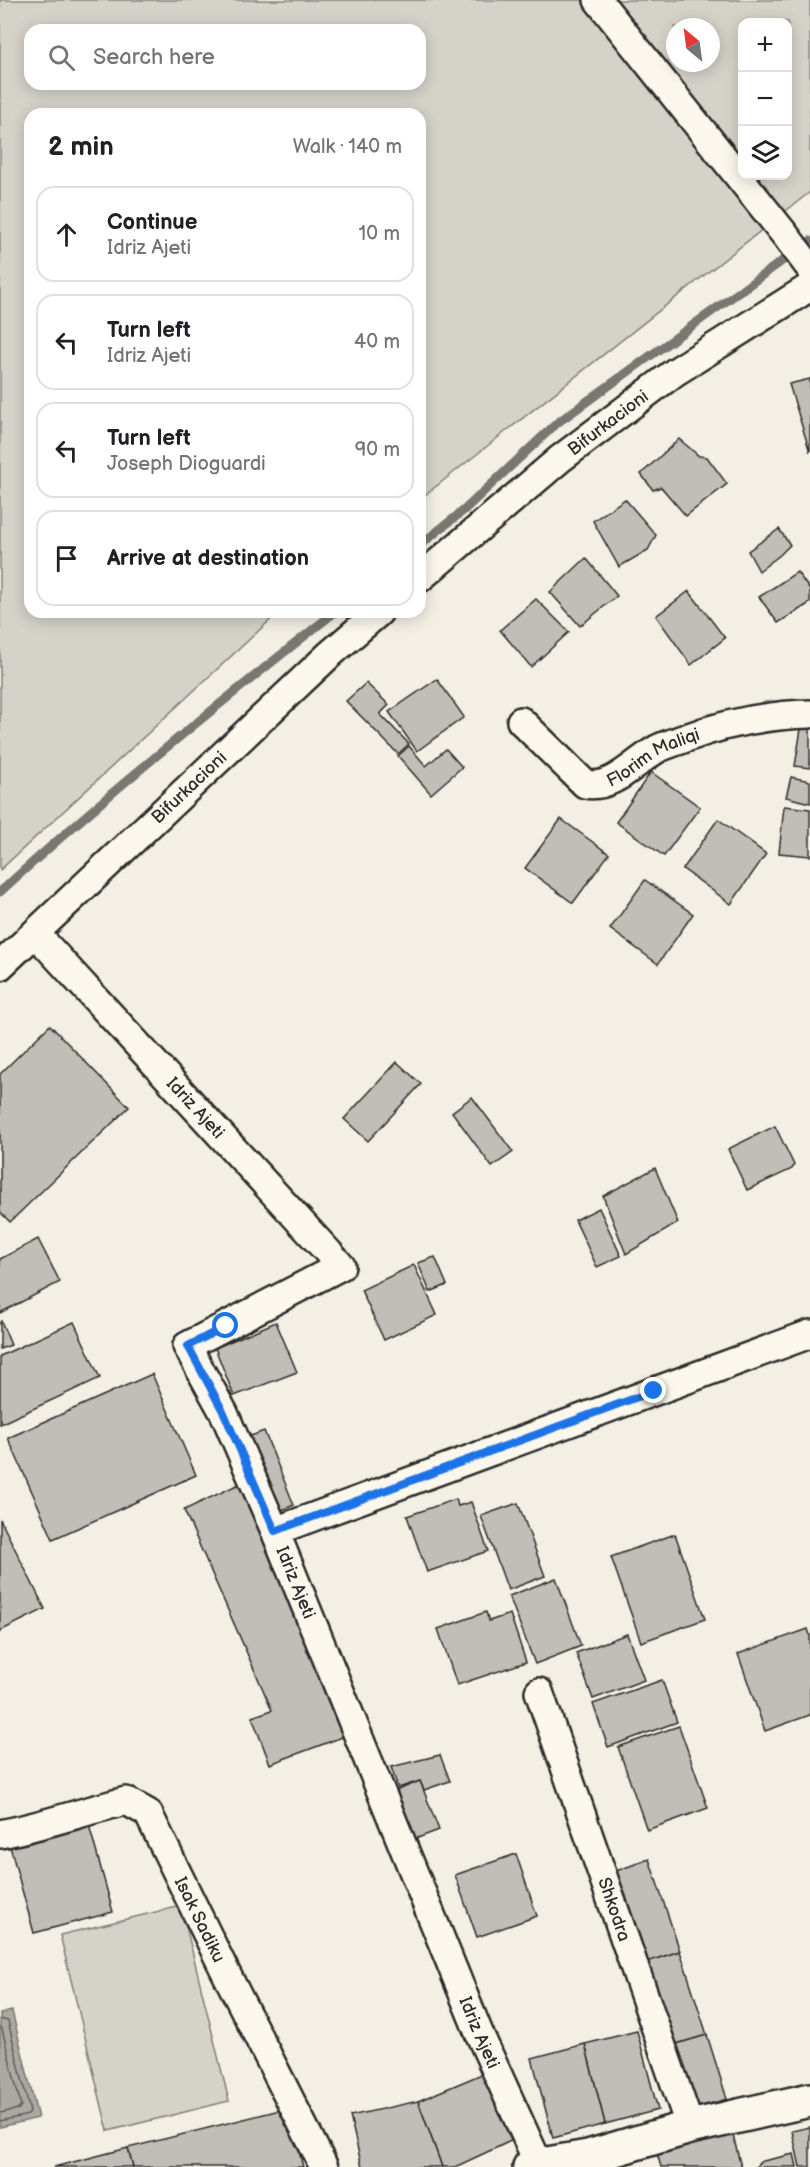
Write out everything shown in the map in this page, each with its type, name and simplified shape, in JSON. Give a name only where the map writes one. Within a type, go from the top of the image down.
[{"type":"main road","points":[[547,2165],[588,2157],[690,2127],[810,2100]]},
{"type":"street","points":[[598,0],[810,268]]},
{"type":"street","name":"Bifurkacioni","points":[[426,573],[560,459],[675,372],[810,287]]},
{"type":"street","name":"Bifurkacioni","points":[[0,966],[329,655],[372,618]]},
{"type":"street","name":"Florim Maliqi","points":[[521,721],[585,784],[596,786],[613,779],[659,748],[698,734],[734,723],[810,714]]},
{"type":"street","name":"Idriz Ajeti","points":[[36,934],[341,1266],[188,1346],[224,1413],[275,1531],[479,2032],[547,2165]]},
{"type":"street","points":[[275,1531],[810,1334]]},
{"type":"street","name":"Shkodra","points":[[539,1692],[690,2127]]},
{"type":"street","name":"Isak Sadiku","points":[[0,1834],[31,1828],[85,1810],[126,1801],[148,1813],[324,2167]]},
{"type":"shaded area","points":[[0,0],[810,0],[810,192],[426,494],[426,108],[24,108],[24,618],[273,618],[0,870]]},
{"type":"shaded area","points":[[181,1906],[229,2101],[108,2131],[60,1935]]},
{"type":"water","points":[[12,2011],[38,2118],[0,2127],[0,2014]]},
{"type":"building","points":[[810,379],[810,452],[789,384]]},
{"type":"building","points":[[679,439],[699,456],[707,457],[727,484],[686,516],[661,487],[653,490],[641,474]]},
{"type":"building","points":[[625,499],[656,535],[648,550],[619,567],[593,521]]},
{"type":"building","points":[[779,529],[790,545],[759,571],[748,551]]},
{"type":"building","points":[[586,558],[617,596],[580,626],[550,592]]},
{"type":"building","points":[[797,572],[810,590],[810,603],[778,623],[759,597]]},
{"type":"building","points":[[689,591],[725,638],[691,665],[656,616]]},
{"type":"building","points":[[536,599],[569,632],[531,667],[500,630]]},
{"type":"building","points":[[437,679],[464,717],[417,751],[389,712]]},
{"type":"building","points":[[366,683],[389,705],[380,714],[409,744],[398,754],[346,701]]},
{"type":"building","points":[[802,723],[810,725],[810,768],[795,766]]},
{"type":"building","points":[[409,746],[426,766],[446,749],[462,767],[431,794],[398,756]]},
{"type":"building","points":[[651,772],[700,807],[664,856],[616,822]]},
{"type":"building","points":[[791,777],[810,781],[810,803],[786,797]]},
{"type":"building","points":[[784,806],[810,809],[810,856],[779,853]]},
{"type":"building","points":[[561,819],[609,854],[573,903],[525,868]]},
{"type":"building","points":[[718,819],[766,854],[731,904],[683,869]]},
{"type":"building","points":[[645,880],[693,914],[658,964],[610,929]]},
{"type":"building","points":[[50,1025],[129,1107],[10,1222],[0,1212],[0,1074]]},
{"type":"building","points":[[397,1062],[421,1084],[368,1141],[344,1119]]},
{"type":"building","points":[[472,1097],[513,1152],[492,1167],[452,1112]]},
{"type":"building","points":[[775,1126],[794,1165],[792,1169],[747,1190],[728,1149]]},
{"type":"building","points":[[655,1168],[678,1223],[626,1254],[603,1196]]},
{"type":"building","points":[[599,1208],[621,1256],[597,1267],[575,1220]]},
{"type":"building","points":[[38,1239],[60,1282],[0,1313],[0,1259]]},
{"type":"building","points":[[435,1257],[447,1285],[430,1292],[418,1263]]},
{"type":"building","points":[[414,1265],[437,1315],[384,1340],[361,1290]]},
{"type":"building","points":[[0,1322],[11,1345],[0,1349]]},
{"type":"building","points":[[74,1322],[100,1378],[0,1424],[0,1356]]},
{"type":"building","points":[[276,1322],[297,1372],[234,1396],[215,1348]]},
{"type":"building","points":[[152,1374],[196,1475],[53,1539],[8,1438]]},
{"type":"building","points":[[264,1431],[294,1505],[273,1514],[243,1439]]},
{"type":"building","points":[[241,1483],[345,1736],[270,1764],[252,1717],[272,1710],[184,1510]]},
{"type":"building","points":[[456,1499],[458,1506],[471,1502],[488,1551],[427,1572],[407,1516]]},
{"type":"building","points":[[518,1503],[545,1576],[508,1590],[481,1516]]},
{"type":"building","points":[[0,1519],[45,1609],[0,1631]]},
{"type":"building","points":[[675,1534],[705,1619],[641,1642],[611,1557]]},
{"type":"building","points":[[556,1578],[581,1646],[535,1664],[509,1596]]},
{"type":"building","points":[[486,1612],[489,1621],[510,1614],[526,1662],[457,1685],[438,1629]]},
{"type":"building","points":[[808,1629],[810,1635],[810,1715],[765,1731],[738,1654]]},
{"type":"building","points":[[627,1634],[644,1680],[593,1699],[576,1653]]},
{"type":"building","points":[[662,1680],[677,1722],[608,1747],[593,1704]]},
{"type":"building","points":[[679,1726],[708,1808],[647,1830],[618,1747]]},
{"type":"building","points":[[440,1755],[450,1781],[424,1790],[420,1781],[398,1788],[391,1767]]},
{"type":"building","points":[[420,1781],[439,1830],[407,1842],[388,1794]]},
{"type":"building","points":[[87,1818],[113,1912],[34,1933],[8,1839]]},
{"type":"building","points":[[516,1854],[537,1916],[477,1937],[455,1875]]},
{"type":"building","points":[[649,1859],[680,1951],[647,1962],[616,1871]]},
{"type":"building","points":[[680,1951],[707,2035],[673,2045],[647,1962]]},
{"type":"building","points":[[637,2031],[658,2110],[605,2124],[585,2044]]},
{"type":"building","points":[[707,2035],[727,2099],[693,2109],[673,2045]]},
{"type":"building","points":[[585,2044],[605,2124],[553,2138],[532,2058]]},
{"type":"building","points":[[489,2071],[515,2139],[455,2167],[442,2167],[418,2101]]},
{"type":"building","points":[[418,2101],[442,2167],[362,2167],[350,2116]]},
{"type":"building","points":[[288,2108],[303,2167],[133,2167],[128,2148]]},
{"type":"building","points":[[810,2127],[810,2167],[800,2167],[792,2131]]},
{"type":"building","points":[[733,2135],[741,2167],[661,2167],[657,2153]]},
{"type":"building","points":[[128,2148],[133,2167],[54,2167]]},
{"type":"building","points":[[794,2154],[797,2167],[756,2167],[759,2162]]},
{"type":"waterway","points":[[426,540],[463,511],[557,423],[810,241]]},
{"type":"waterway","points":[[0,892],[165,749],[328,618]]},
{"type":"route","points":[[226,1326],[188,1346],[224,1413],[275,1531],[654,1391]]}]
